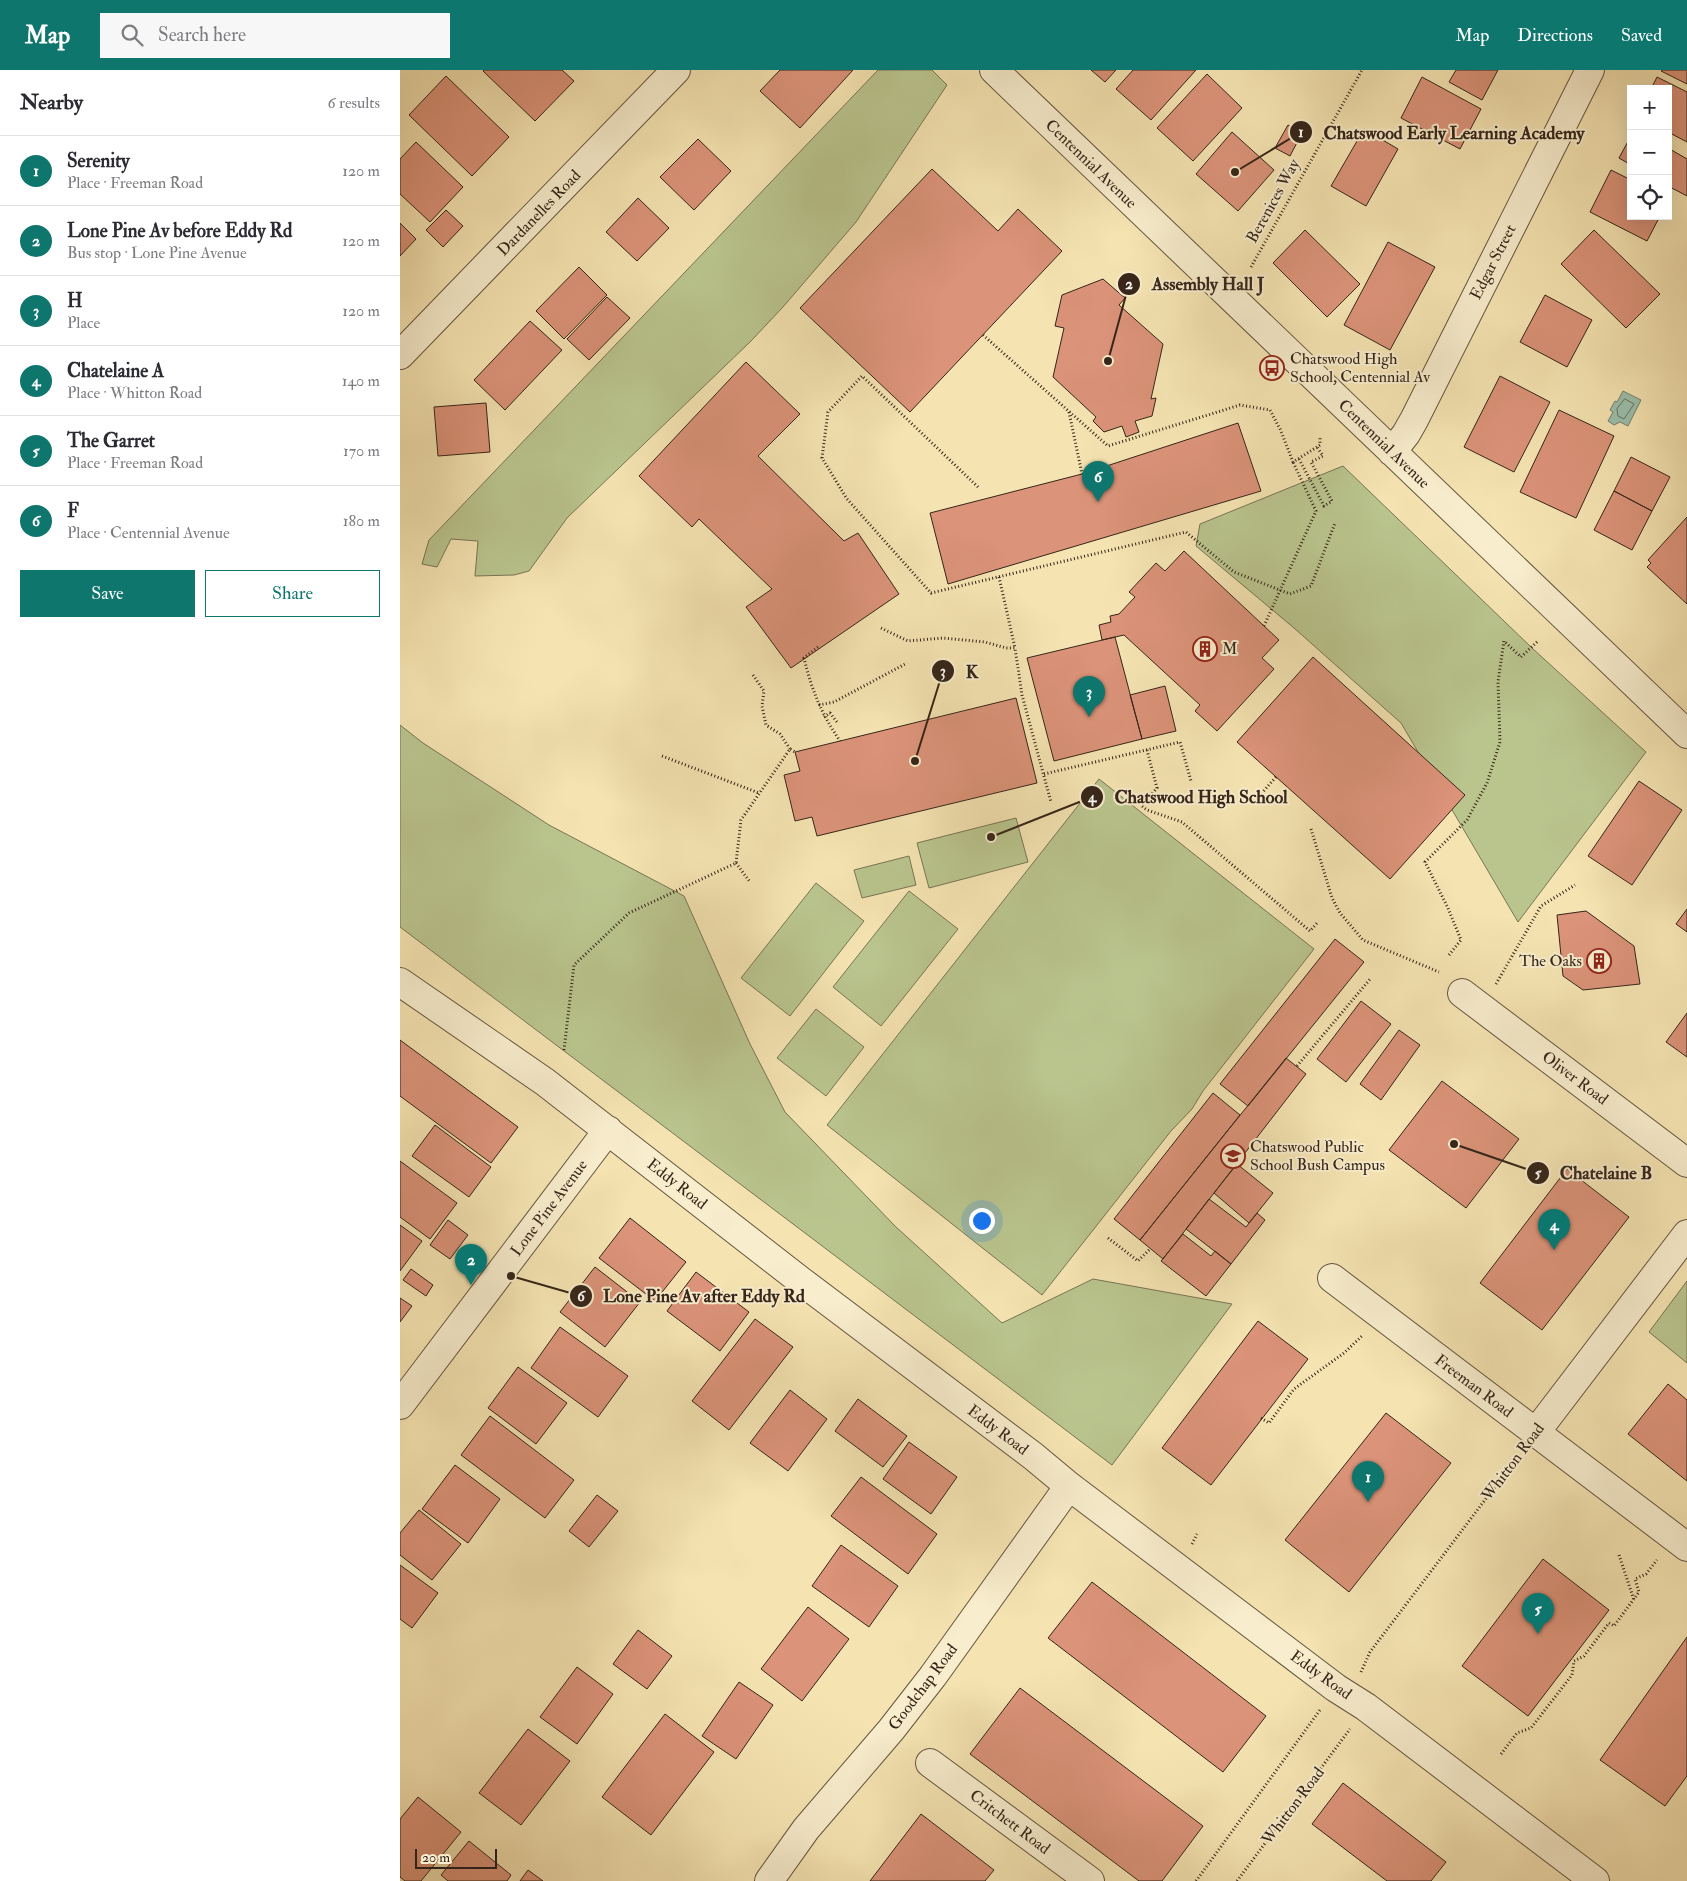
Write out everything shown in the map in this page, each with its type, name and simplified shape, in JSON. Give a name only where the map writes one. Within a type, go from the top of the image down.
[{"type":"street","name":"Dardanelles Road","points":[[400,355],[676,70]]},
{"type":"street","name":"Centennial Avenue","points":[[994,70],[1687,734]]},
{"type":"street","name":"Edgar Street","points":[[1392,452],[1414,420],[1590,70]]},
{"type":"street","name":"Eddy Road","points":[[400,982],[545,1082],[1069,1486],[1595,1881]]},
{"type":"street","name":"Oliver Road","points":[[1462,993],[1687,1163]]},
{"type":"street","name":"Lone Pine Avenue","points":[[400,1405],[608,1130]]},
{"type":"street","name":"Whitton Road","points":[[1536,1432],[1687,1234]]},
{"type":"street","name":"Freeman Road","points":[[1332,1278],[1687,1548]]},
{"type":"street","name":"Goodchap Road","points":[[769,1881],[806,1829],[891,1730],[933,1676],[1069,1486]]},
{"type":"street","name":"Critchett Road","points":[[930,1763],[1090,1881]]},
{"type":"path","name":"Berenices Way","points":[[1251,267],[1362,70]]},
{"type":"path","points":[[983,335],[1108,446],[1240,405],[1270,410],[1281,430],[1293,462],[1316,511],[1264,626]]},
{"type":"path","points":[[978,487],[862,376],[828,412],[822,458],[846,499],[932,593],[1186,532],[1234,572],[1290,594],[1311,586],[1335,523]]},
{"type":"path","points":[[1069,412],[1082,474]]},
{"type":"path","points":[[1293,462],[1317,447],[1320,444],[1320,436]]},
{"type":"path","points":[[1299,458],[1324,506],[1332,502],[1311,462],[1323,456],[1317,447]]},
{"type":"path","points":[[999,578],[1015,648],[1022,696],[1051,802]]},
{"type":"path","points":[[881,628],[908,641],[944,638],[985,642],[1006,648],[1015,648]]},
{"type":"path","points":[[1449,955],[1460,940],[1448,908],[1425,862],[1467,820],[1487,783],[1500,742],[1498,682],[1504,641],[1521,658],[1538,641]]},
{"type":"path","points":[[818,646],[804,658],[810,683],[824,717],[840,741]]},
{"type":"path","points":[[819,705],[834,702],[907,663]]},
{"type":"path","points":[[753,675],[764,691],[762,706],[766,725],[780,734],[790,749],[795,752]]},
{"type":"path","points":[[824,717],[830,713],[837,722]]},
{"type":"path","points":[[1044,774],[1180,742],[1191,781]]},
{"type":"path","points":[[750,882],[736,863],[742,820],[790,749]]},
{"type":"path","points":[[1148,750],[1156,788],[1142,806],[1147,810],[1182,822],[1310,931],[1318,922]]},
{"type":"path","points":[[662,756],[759,793]]},
{"type":"path","points":[[1252,804],[1276,777]]},
{"type":"path","points":[[1311,829],[1332,898],[1340,914],[1363,940],[1439,972]]},
{"type":"path","points":[[564,1050],[574,965],[629,913],[736,863]]},
{"type":"path","points":[[1493,989],[1541,906],[1575,885]]},
{"type":"path","points":[[1296,1066],[1371,978]]},
{"type":"path","points":[[1108,1238],[1138,1261],[1150,1249]]},
{"type":"path","points":[[1261,1418],[1269,1423],[1294,1389],[1344,1353],[1369,1329]]},
{"type":"path","name":"Whitton Road","points":[[1237,1881],[1351,1697],[1370,1652],[1536,1432]]},
{"type":"path","points":[[1619,1555],[1634,1600]]},
{"type":"path","points":[[1501,1754],[1517,1733],[1531,1728],[1572,1675],[1573,1660],[1584,1656],[1610,1623],[1614,1626],[1639,1592],[1635,1579],[1646,1574],[1658,1557]]},
{"type":"path","points":[[1196,1881],[1351,1697]]},
{"type":"green space","points":[[878,70],[932,70],[947,85],[856,222],[783,307],[751,341],[567,518],[529,571],[514,575],[475,576],[478,541],[451,539],[437,567],[422,564],[429,540]]},
{"type":"green space","points":[[1343,466],[1532,648],[1646,752],[1518,922],[1401,723],[1294,628],[1196,546],[1200,524]]},
{"type":"green space","points":[[400,725],[423,743],[549,825],[684,896],[750,1044],[785,1112],[896,1227],[1002,1323],[1093,1279],[1232,1304],[1112,1465],[400,927]]},
{"type":"green space","points":[[1099,779],[1314,949],[1203,1091],[1192,1109],[1171,1131],[1042,1295],[827,1125]]},
{"type":"green space","points":[[1016,818],[1028,862],[929,888],[917,843]]},
{"type":"green space","points":[[909,856],[916,885],[862,898],[854,870]]},
{"type":"green space","points":[[816,883],[864,921],[790,1016],[741,978]]},
{"type":"green space","points":[[909,891],[958,929],[881,1026],[833,987]]},
{"type":"green space","points":[[816,1009],[864,1047],[826,1096],[777,1058]]},
{"type":"green space","points":[[1687,1281],[1687,1363],[1649,1332]]},
{"type":"water","points":[[1623,391],[1641,400],[1628,426],[1620,422],[1614,425],[1608,421],[1613,412],[1610,410]]},
{"type":"building","points":[[484,70],[562,70],[574,81],[535,121]]},
{"type":"building","points":[[780,70],[853,70],[800,128],[760,91]]},
{"type":"building","points":[[1091,70],[1116,70],[1105,82]]},
{"type":"building","points":[[1133,70],[1196,70],[1151,120],[1116,89]]},
{"type":"building","points":[[1456,70],[1498,70],[1482,100],[1449,82]]},
{"type":"building","points":[[1687,70],[1687,84],[1661,71]]},
{"type":"building","points":[[1207,74],[1242,108],[1193,161],[1157,128]]},
{"type":"building","points":[[446,76],[509,137],[472,176],[409,115]]},
{"type":"building","points":[[1422,77],[1481,109],[1460,149],[1401,118]]},
{"type":"building","points":[[1657,77],[1687,92],[1687,142],[1672,134],[1672,85],[1653,85]]},
{"type":"building","points":[[1288,125],[1302,133],[1290,156],[1275,148]]},
{"type":"building","points":[[1364,129],[1398,149],[1366,206],[1331,186]]},
{"type":"building","points":[[1232,132],[1274,170],[1238,211],[1196,174]]},
{"type":"building","points":[[698,139],[731,171],[694,210],[660,177]]},
{"type":"building","points":[[416,142],[463,187],[430,222],[400,194],[400,159]]},
{"type":"building","points":[[1627,143],[1627,163],[1619,158]]},
{"type":"building","points":[[1672,150],[1687,159],[1687,196],[1672,188]]},
{"type":"building","points":[[932,169],[998,231],[1018,209],[1062,251],[910,412],[800,308]]},
{"type":"building","points":[[1611,170],[1627,178],[1627,220],[1658,220],[1647,241],[1590,212]]},
{"type":"building","points":[[638,198],[669,228],[637,261],[606,232]]},
{"type":"building","points":[[446,210],[463,226],[443,247],[426,230]]},
{"type":"building","points":[[400,223],[416,239],[400,256]]},
{"type":"building","points":[[1305,230],[1360,284],[1327,317],[1273,263]]},
{"type":"building","points":[[1594,230],[1660,294],[1626,328],[1561,264]]},
{"type":"building","points":[[1388,242],[1435,267],[1390,350],[1344,325]]},
{"type":"building","points":[[579,267],[607,295],[564,339],[536,311]]},
{"type":"building","points":[[1103,279],[1125,298],[1119,305],[1163,344],[1151,399],[1156,398],[1152,416],[1135,421],[1139,432],[1126,437],[1122,426],[1104,432],[1093,421],[1096,417],[1053,377],[1064,328],[1055,326],[1062,295]]},
{"type":"building","points":[[1545,295],[1592,320],[1567,367],[1520,342]]},
{"type":"building","points":[[607,297],[630,318],[589,360],[567,339]]},
{"type":"building","points":[[530,321],[562,350],[505,410],[474,380]]},
{"type":"building","points":[[746,362],[800,414],[758,456],[844,541],[858,533],[899,594],[791,668],[746,607],[772,589],[699,519],[692,527],[639,476]]},
{"type":"building","points":[[1500,376],[1550,402],[1514,472],[1464,447]]},
{"type":"building","points":[[486,403],[490,452],[438,456],[434,407]]},
{"type":"building","points":[[1559,410],[1614,436],[1576,518],[1520,492]]},
{"type":"building","points":[[1238,423],[1261,491],[948,584],[930,513],[1082,474]]},
{"type":"building","points":[[1631,457],[1670,477],[1652,511],[1614,491]]},
{"type":"building","points":[[1614,491],[1652,511],[1632,550],[1594,530]]},
{"type":"building","points":[[1687,517],[1687,604],[1647,567],[1651,563],[1648,560]]},
{"type":"building","name":"M","points":[[1184,551],[1279,640],[1262,658],[1274,669],[1217,731],[1195,711],[1200,705],[1124,635],[1102,640],[1099,625],[1111,622],[1110,616],[1119,614],[1135,597],[1129,592],[1156,563],[1165,571]]},
{"type":"building","points":[[1115,637],[1142,739],[1054,761],[1027,658]]},
{"type":"building","points":[[1313,657],[1465,795],[1390,879],[1237,742]]},
{"type":"building","points":[[1165,686],[1176,731],[1142,739],[1130,695]]},
{"type":"building","points":[[1016,698],[1037,783],[817,836],[812,817],[795,821],[784,775],[800,771],[795,752]]},
{"type":"building","points":[[1639,781],[1682,810],[1632,885],[1588,856]]},
{"type":"building","points":[[1687,909],[1687,932],[1676,924]]},
{"type":"building","name":"The Oaks","points":[[1586,911],[1634,946],[1640,984],[1583,990],[1563,976],[1557,915]]},
{"type":"building","points":[[1335,939],[1364,962],[1248,1106],[1220,1084]]},
{"type":"building","points":[[1361,1001],[1391,1024],[1346,1082],[1317,1059]]},
{"type":"building","points":[[1687,1013],[1687,1057],[1666,1042]]},
{"type":"building","points":[[1399,1030],[1420,1045],[1381,1100],[1360,1084]]},
{"type":"building","points":[[400,1040],[518,1127],[491,1163],[400,1096]]},
{"type":"building","points":[[1286,1058],[1306,1074],[1163,1259],[1140,1240]]},
{"type":"building","points":[[1442,1081],[1519,1139],[1466,1208],[1389,1150]]},
{"type":"building","points":[[1213,1093],[1240,1115],[1140,1240],[1114,1219]]},
{"type":"building","points":[[435,1125],[491,1167],[469,1197],[412,1156]]},
{"type":"building","points":[[400,1161],[457,1203],[430,1239],[400,1217]]},
{"type":"building","points":[[1237,1164],[1273,1193],[1249,1223],[1214,1193]]},
{"type":"building","points":[[1567,1169],[1629,1217],[1542,1330],[1480,1283]]},
{"type":"building","points":[[1209,1199],[1246,1227],[1257,1213],[1265,1220],[1231,1264],[1186,1229]]},
{"type":"building","points":[[630,1218],[686,1262],[655,1301],[599,1258]]},
{"type":"building","points":[[448,1220],[468,1235],[450,1259],[430,1245]]},
{"type":"building","points":[[400,1225],[422,1241],[400,1271]]},
{"type":"building","points":[[1183,1234],[1211,1256],[1215,1251],[1231,1264],[1206,1296],[1161,1261]]},
{"type":"building","points":[[595,1267],[640,1302],[605,1347],[560,1312]]},
{"type":"building","points":[[411,1269],[433,1285],[426,1296],[403,1280]]},
{"type":"building","points":[[696,1272],[749,1312],[720,1351],[667,1311]]},
{"type":"building","points":[[400,1298],[412,1306],[400,1322]]},
{"type":"building","points":[[755,1319],[793,1347],[729,1430],[692,1401]]},
{"type":"building","points":[[1258,1321],[1308,1359],[1211,1485],[1162,1448]]},
{"type":"building","points":[[560,1327],[628,1376],[598,1417],[531,1368]]},
{"type":"building","points":[[518,1367],[567,1403],[536,1444],[488,1408]]},
{"type":"building","points":[[1668,1384],[1687,1400],[1687,1481],[1628,1434]]},
{"type":"building","points":[[790,1390],[827,1419],[788,1471],[750,1443]]},
{"type":"building","points":[[858,1399],[907,1436],[883,1467],[835,1431]]},
{"type":"building","points":[[1386,1413],[1451,1463],[1349,1592],[1285,1540]]},
{"type":"building","points":[[490,1416],[574,1480],[545,1518],[461,1455]]},
{"type":"building","points":[[909,1442],[957,1477],[931,1514],[883,1479]]},
{"type":"building","points":[[455,1465],[500,1499],[468,1543],[422,1509]]},
{"type":"building","points":[[861,1477],[937,1534],[908,1574],[831,1516]]},
{"type":"building","points":[[597,1495],[618,1511],[589,1547],[569,1531]]},
{"type":"building","points":[[419,1510],[461,1544],[432,1580],[400,1555],[400,1533]]},
{"type":"building","points":[[841,1545],[898,1586],[869,1627],[812,1586]]},
{"type":"building","points":[[1543,1559],[1609,1610],[1528,1716],[1462,1666]]},
{"type":"building","points":[[400,1565],[438,1593],[412,1628],[400,1619]]},
{"type":"building","points":[[1092,1582],[1266,1716],[1223,1772],[1048,1638]]},
{"type":"building","points":[[808,1607],[849,1639],[802,1701],[761,1669]]},
{"type":"building","points":[[638,1630],[672,1656],[647,1689],[613,1664]]},
{"type":"building","points":[[1687,1637],[1687,1776],[1665,1806],[1600,1760]]},
{"type":"building","points":[[577,1667],[613,1694],[577,1744],[540,1717]]},
{"type":"building","points":[[739,1682],[773,1705],[736,1759],[702,1736]]},
{"type":"building","points":[[1020,1688],[1203,1826],[1162,1881],[1139,1881],[970,1754]]},
{"type":"building","points":[[665,1714],[714,1752],[651,1835],[602,1797]]},
{"type":"building","points":[[528,1729],[570,1761],[521,1825],[479,1793]]},
{"type":"building","points":[[1343,1783],[1446,1862],[1431,1881],[1387,1881],[1312,1824]]},
{"type":"building","points":[[418,1797],[461,1832],[421,1881],[405,1881],[400,1877],[400,1819]]},
{"type":"building","points":[[921,1814],[994,1870],[985,1881],[870,1881]]},
{"type":"building","points":[[469,1841],[511,1875],[507,1881],[448,1881],[441,1875]]},
{"type":"building","points":[[528,1870],[543,1881],[520,1881]]},
{"type":"place","name":"Chatswood Early Learning Academy","points":[[1235,172]]},
{"type":"place","name":"Assembly Hall J","points":[[1108,361]]},
{"type":"place","name":"Chatswood High School, Centennial Av","points":[[1272,368]]},
{"type":"place","name":"F","points":[[1098,502]]},
{"type":"place","name":"M","points":[[1205,649]]},
{"type":"place","name":"H","points":[[1089,717]]},
{"type":"place","name":"K","points":[[915,761]]},
{"type":"place","name":"Chatswood High School","points":[[991,837]]},
{"type":"place","name":"The Oaks","points":[[1599,961]]},
{"type":"place","name":"Chatelaine B","points":[[1454,1144]]},
{"type":"place","name":"Chatswood Public School Bush Campus","points":[[1233,1156]]},
{"type":"place","name":"Chatelaine A","points":[[1554,1250]]},
{"type":"place","name":"Lone Pine Av after Eddy Rd","points":[[511,1276]]},
{"type":"place","name":"Lone Pine Av before Eddy Rd","points":[[471,1285]]},
{"type":"place","name":"Serenity","points":[[1368,1502]]},
{"type":"place","name":"The Garret","points":[[1538,1634]]}]
